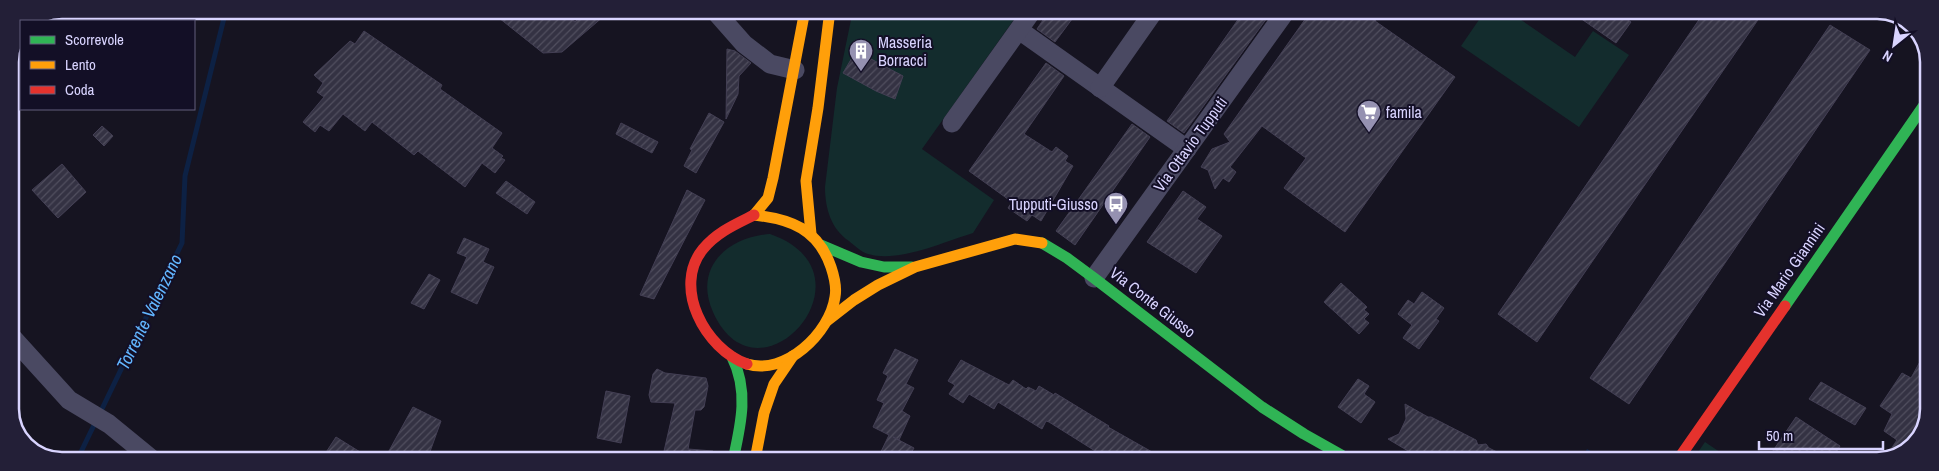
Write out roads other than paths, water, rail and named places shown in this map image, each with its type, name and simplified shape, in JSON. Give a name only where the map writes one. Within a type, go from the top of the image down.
[{"type":"main road","points":[[754,215],[768,198],[795,70],[804,19]]},
{"type":"main road","points":[[811,234],[806,181],[818,108],[829,19]]},
{"type":"main road","name":"Via Mario Giannini","points":[[1682,452],[1920,110]]},
{"type":"main road","points":[[827,321],[835,300],[835,281],[830,261],[821,245],[811,234],[794,222],[774,216],[754,215],[738,221],[712,238],[701,250],[694,264],[690,281],[697,315],[715,343],[732,357],[753,366],[776,364],[792,356],[804,347],[827,321],[854,300],[915,268]]},
{"type":"main road","name":"Via Conte Giusso","points":[[915,268],[1015,239],[1042,243],[1094,278],[1262,407],[1336,452]]},
{"type":"main road","points":[[821,245],[861,262],[884,267],[915,268]]},
{"type":"main road","points":[[757,452],[766,406],[774,384],[792,356]]},
{"type":"main road","points":[[732,357],[740,376],[743,396],[741,421],[735,452]]},
{"type":"street","points":[[722,19],[744,44],[770,64],[795,70]]},
{"type":"street","points":[[952,123],[1027,19]]},
{"type":"street","points":[[1100,88],[1148,19]]},
{"type":"street","name":"Via Ottavio Tupputi","points":[[1094,278],[1280,19]]},
{"type":"street","points":[[1019,30],[1187,149]]},
{"type":"street","points":[[19,345],[70,400],[107,423],[143,452]]},
{"type":"waterway","name":"Torrente Valenzano","points":[[100,413],[182,243],[185,176],[224,19]]},
{"type":"waterway","name":"Torrente Valenzano","points":[[81,452],[96,421]]},
{"type":"place","name":"Masseria Borracci","points":[[861,72]]},
{"type":"place","name":"famila","points":[[1369,133]]},
{"type":"place","name":"Tupputi-Giusso","points":[[1116,225]]}]
